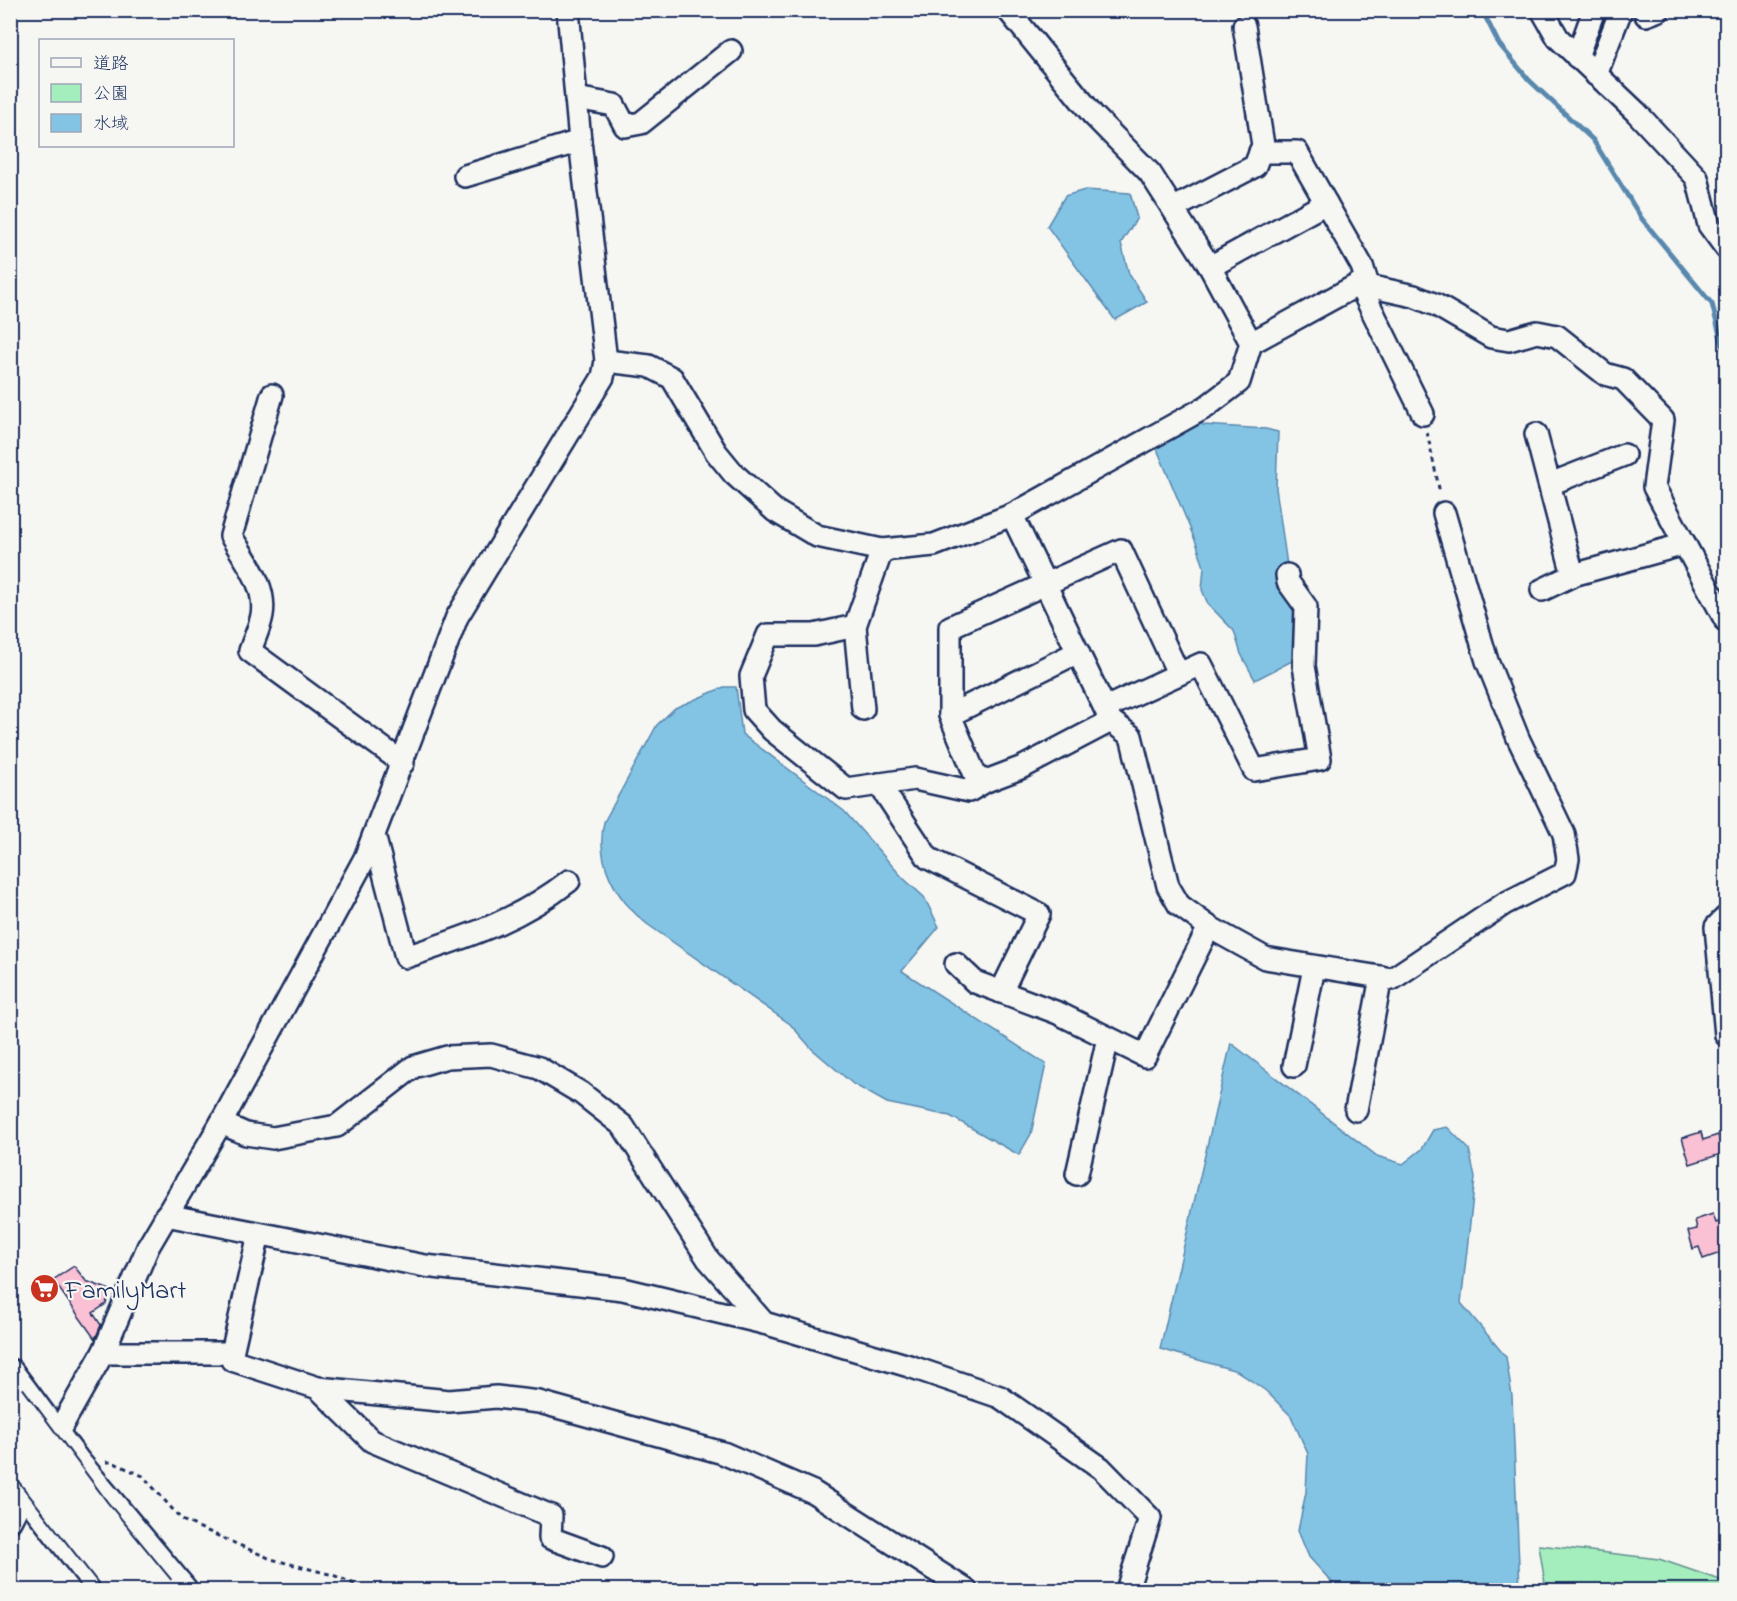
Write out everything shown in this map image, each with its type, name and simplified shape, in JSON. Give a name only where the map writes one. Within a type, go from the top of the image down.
[{"type":"highway","points":[[10,1398],[94,1511],[159,1590]]},
{"type":"highway","points":[[10,1446],[124,1590]]},
{"type":"main road","points":[[10,1373],[77,1463],[183,1590]]},
{"type":"main road","points":[[18,1482],[102,1590]]},
{"type":"street","points":[[10,1521],[18,1482],[56,1435],[103,1353],[148,1247],[221,1124],[365,858],[457,617],[603,377],[606,361],[580,141],[568,10]]},
{"type":"street","points":[[1008,10],[1093,115],[1150,173],[1210,267],[1251,343]]},
{"type":"street","points":[[1542,10],[1558,38],[1636,112],[1697,178],[1709,225],[1726,248]]},
{"type":"street","points":[[1576,57],[1594,10]]},
{"type":"street","points":[[1596,75],[1621,10]]},
{"type":"street","points":[[1174,208],[1255,166],[1263,146],[1244,26]]},
{"type":"street","points":[[576,98],[614,105],[625,126],[641,123],[731,51]]},
{"type":"street","points":[[465,176],[580,141]]},
{"type":"street","points":[[1260,152],[1297,152],[1362,266],[1363,284],[1423,414]]},
{"type":"street","points":[[1210,267],[1326,203]]},
{"type":"street","points":[[606,361],[649,366],[672,378],[716,452],[734,474],[775,511],[817,536],[882,550],[934,545],[1012,515],[1206,407],[1239,382],[1251,343],[1363,284],[1413,296],[1436,305],[1491,337],[1509,340],[1537,332],[1557,336],[1605,374],[1623,379],[1664,420],[1654,487],[1726,621]]},
{"type":"street","points":[[272,395],[231,536],[255,576],[262,595],[262,614],[250,651],[403,763]]},
{"type":"street","points":[[1536,434],[1574,575]]},
{"type":"street","points":[[1550,484],[1624,455]]},
{"type":"street","points":[[1012,515],[1108,715],[1131,736],[1167,886],[1179,905],[1209,927],[1265,958],[1314,968],[1392,979],[1504,904],[1565,873],[1568,859],[1564,834],[1518,738],[1487,661],[1444,513]]},
{"type":"street","points":[[1542,590],[1574,575],[1685,544]]},
{"type":"street","points":[[863,709],[855,626],[882,550]]},
{"type":"street","points":[[986,781],[976,777],[951,714],[950,627],[1121,550],[1178,673]]},
{"type":"street","points":[[855,626],[814,635],[768,635],[751,676],[754,710],[772,730],[846,789],[915,779],[969,791],[986,781],[1023,766],[1178,673],[1201,664],[1254,770],[1320,759],[1304,666],[1306,607],[1288,582],[1287,575]]},
{"type":"street","points":[[951,714],[1078,652]]},
{"type":"street","points":[[879,784],[928,858],[1039,914],[1001,992]]},
{"type":"street","points":[[374,835],[406,957],[490,929],[542,902],[569,881]]},
{"type":"street","points":[[1726,917],[1716,927],[1726,1035]]},
{"type":"street","points":[[956,964],[975,982],[1058,1013],[1145,1056],[1209,927]]},
{"type":"street","points":[[1294,1066],[1314,968]]},
{"type":"street","points":[[1356,1110],[1381,977]]},
{"type":"street","points":[[1077,1174],[1108,1038]]},
{"type":"street","points":[[221,1124],[246,1134],[273,1138],[337,1126],[413,1067],[447,1057],[491,1055],[538,1068],[581,1093],[623,1126],[708,1259],[764,1323]]},
{"type":"street","points":[[166,1215],[425,1266],[623,1289],[764,1323],[909,1366],[1000,1397],[1101,1468],[1150,1518],[1127,1590]]},
{"type":"street","points":[[259,1234],[232,1360],[318,1388],[449,1401],[496,1397],[539,1402],[723,1453],[813,1492],[966,1590]]},
{"type":"street","points":[[103,1353],[232,1353]]},
{"type":"street","points":[[318,1388],[372,1441],[551,1516],[550,1538],[602,1557]]},
{"type":"path","points":[[1423,414],[1444,513]]},
{"type":"path","points":[[77,1463],[112,1462],[143,1476],[183,1520],[261,1555],[333,1575],[369,1590]]},
{"type":"green space","points":[[1539,1545],[1659,1559],[1726,1582],[1726,1590],[1546,1590]]},
{"type":"water","points":[[1085,190],[1130,193],[1137,218],[1121,243],[1129,274],[1147,302],[1115,320],[1047,226],[1065,196]]},
{"type":"water","points":[[1199,421],[1203,425],[1266,429],[1278,432],[1276,488],[1288,572],[1299,608],[1296,659],[1255,680],[1241,654],[1234,631],[1208,604],[1202,590],[1204,567],[1197,545],[1155,444]]},
{"type":"water","points":[[724,687],[736,687],[742,734],[844,811],[903,878],[924,897],[939,927],[902,971],[1046,1064],[1031,1134],[1019,1155],[950,1116],[887,1103],[853,1084],[812,1049],[790,1024],[647,924],[617,892],[605,866],[602,837],[604,822],[657,725],[675,708]]},
{"type":"water","points":[[1231,1043],[1377,1156],[1403,1164],[1422,1149],[1433,1130],[1447,1127],[1469,1149],[1475,1178],[1461,1303],[1506,1357],[1512,1396],[1520,1590],[1339,1590],[1309,1557],[1298,1531],[1306,1492],[1308,1454],[1291,1416],[1266,1391],[1237,1371],[1160,1349]]},
{"type":"building","points":[[1701,1132],[1703,1140],[1718,1135],[1724,1153],[1690,1164],[1682,1138]]},
{"type":"building","points":[[1713,1214],[1716,1223],[1726,1219],[1726,1251],[1703,1259],[1699,1247],[1693,1249],[1688,1231],[1697,1229],[1695,1220]]},
{"type":"building","points":[[74,1266],[86,1281],[110,1290],[106,1304],[93,1313],[101,1325],[95,1339],[53,1280]]},
{"type":"waterway","points":[[1482,10],[1499,44],[1529,80],[1593,140],[1642,219],[1712,304],[1726,358]]},
{"type":"place","name":"FamilyMart","points":[[44,1289]]}]
